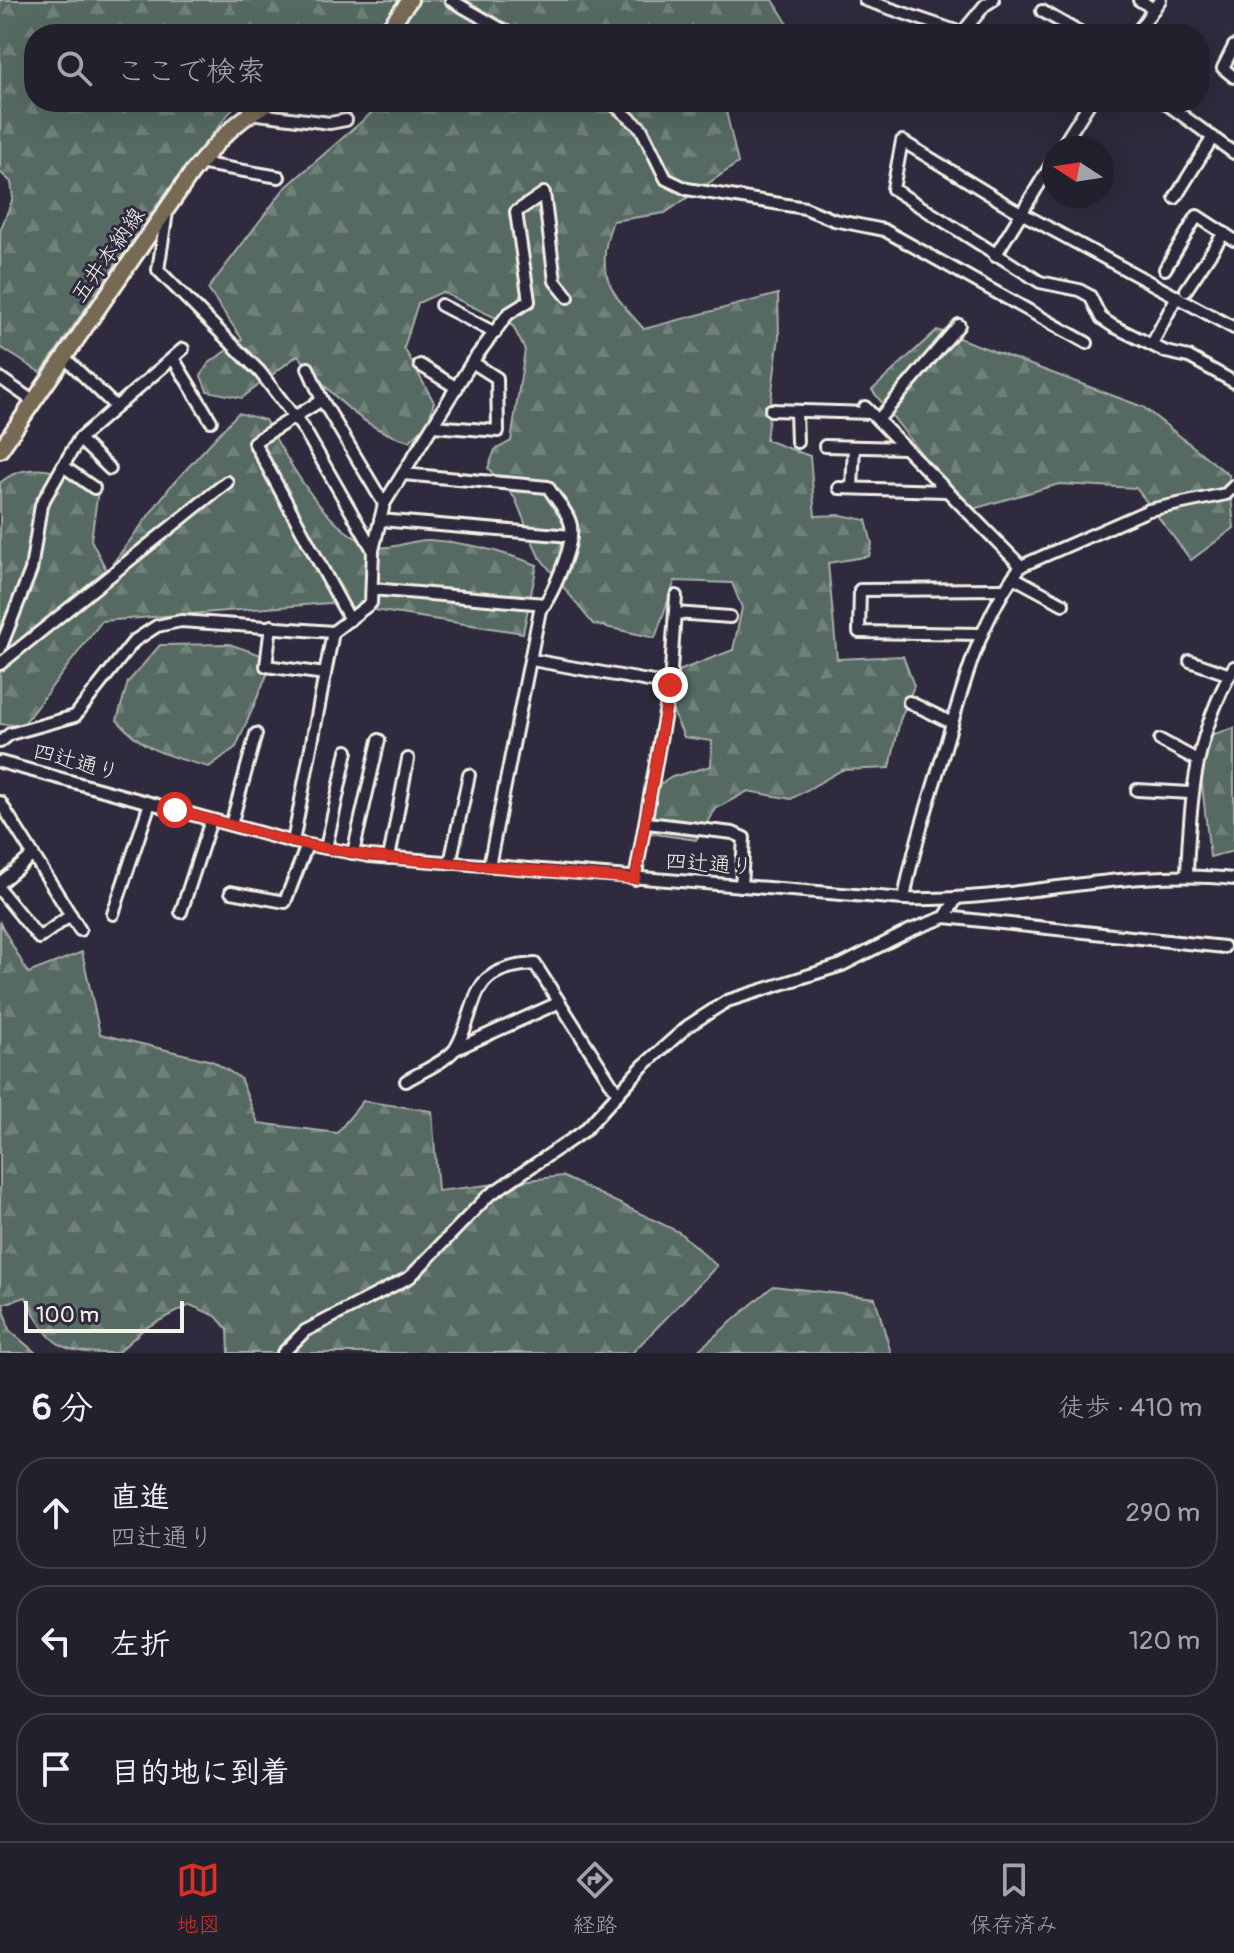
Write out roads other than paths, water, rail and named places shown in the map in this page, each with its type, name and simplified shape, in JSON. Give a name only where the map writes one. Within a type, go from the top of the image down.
[{"type":"main road","points":[[392,24],[410,0]]},
{"type":"main road","name":"五井本納線","points":[[2,442],[199,163],[246,112]]},
{"type":"street","points":[[451,0],[493,24]]},
{"type":"street","points":[[1139,0],[1157,4],[1143,24]]},
{"type":"street","points":[[870,1],[936,24]]},
{"type":"street","points":[[969,24],[987,2]]},
{"type":"street","points":[[1042,11],[1065,24]]},
{"type":"street","points":[[1234,46],[1223,68],[1234,77]]},
{"type":"street","points":[[271,112],[330,123],[346,120]]},
{"type":"street","points":[[623,112],[641,128],[666,179],[687,189],[805,208],[834,220],[884,230],[1087,343]]},
{"type":"street","points":[[1069,136],[1084,112]]},
{"type":"street","points":[[1178,112],[1234,153]]},
{"type":"street","points":[[1175,198],[1213,137]]},
{"type":"street","points":[[1234,328],[1182,293],[1022,212],[902,141],[893,189],[1040,282],[1079,290],[1090,296],[1101,318],[1166,352],[1189,357],[1234,382]]},
{"type":"street","points":[[199,163],[279,177]]},
{"type":"street","points":[[995,256],[1042,180]]},
{"type":"street","points":[[0,742],[10,734],[75,716],[134,641],[157,626],[181,621],[333,632],[350,620],[371,603],[373,550],[384,504],[472,362],[508,314],[529,301],[516,212],[544,193],[555,281],[568,297]]},
{"type":"street","points":[[168,207],[158,270],[260,372],[305,431],[373,550]]},
{"type":"street","points":[[1165,269],[1197,216],[1234,240]]},
{"type":"street","points":[[1152,344],[1182,293],[1224,233]]},
{"type":"street","points":[[441,305],[495,333]]},
{"type":"street","points":[[871,413],[959,325]]},
{"type":"street","points":[[0,649],[31,570],[41,505],[79,439],[183,349]]},
{"type":"street","points":[[64,357],[116,407]]},
{"type":"street","points":[[173,358],[211,421]]},
{"type":"street","points":[[433,426],[498,431],[497,378],[472,362]]},
{"type":"street","points":[[420,365],[457,388]]},
{"type":"street","points":[[308,368],[322,400],[384,504]]},
{"type":"street","points":[[0,378],[33,401]]},
{"type":"street","points":[[322,400],[254,442],[350,620]]},
{"type":"street","points":[[771,410],[871,413],[1021,566]]},
{"type":"street","points":[[796,411],[797,442]]},
{"type":"street","points":[[79,439],[110,469]]},
{"type":"street","points":[[825,446],[905,448]]},
{"type":"street","points":[[852,488],[854,447]]},
{"type":"street","points":[[63,466],[94,488]]},
{"type":"street","points":[[403,474],[548,487],[571,523],[571,536],[540,610],[489,866]]},
{"type":"street","points":[[0,664],[227,482]]},
{"type":"street","points":[[904,899],[912,858],[980,634],[1004,589],[1021,566],[1149,510],[1226,494],[1234,486]]},
{"type":"street","points":[[839,488],[946,491]]},
{"type":"street","points":[[380,520],[571,536]]},
{"type":"street","points":[[1013,577],[1063,604]]},
{"type":"street","points":[[372,589],[545,604]]},
{"type":"street","points":[[980,634],[859,632],[860,590],[1004,589]]},
{"type":"street","points":[[635,879],[670,685],[676,596]]},
{"type":"street","points":[[675,613],[730,617]]},
{"type":"street","points":[[271,626],[266,666],[325,674]]},
{"type":"street","points":[[293,842],[333,632]]},
{"type":"street","points":[[532,660],[670,685]]},
{"type":"street","points":[[1187,874],[1190,793],[1202,737],[1232,671],[1190,661]]},
{"type":"street","points":[[909,702],[952,723]]},
{"type":"street","points":[[231,825],[256,734]]},
{"type":"street","points":[[353,853],[379,740]]},
{"type":"street","points":[[1160,740],[1197,760]]},
{"type":"street","points":[[326,848],[347,751]]},
{"type":"street","points":[[389,858],[408,759]]},
{"type":"street","name":"四辻通り","points":[[0,762],[293,842],[389,858],[955,901],[1187,874],[1234,879]]},
{"type":"street","points":[[450,863],[469,775]]},
{"type":"street","points":[[1137,790],[1190,793]]},
{"type":"street","points":[[0,802],[80,930]]},
{"type":"street","points":[[113,914],[150,803]]},
{"type":"street","points":[[181,912],[211,820]]},
{"type":"street","points":[[647,823],[733,833],[744,838],[741,886]]},
{"type":"street","points":[[231,892],[285,902],[307,845]]},
{"type":"street","points":[[0,883],[33,855]]},
{"type":"street","points":[[0,890],[39,938],[71,915]]},
{"type":"street","points":[[945,917],[955,901]]},
{"type":"street","points":[[283,1353],[305,1331],[410,1277],[488,1196],[584,1131],[684,1028],[727,1001],[842,965],[911,930],[945,917],[1224,947]]},
{"type":"street","points":[[456,1049],[480,984],[501,971],[535,964],[618,1094]]},
{"type":"street","points":[[406,1081],[456,1049],[558,1003]]}]
